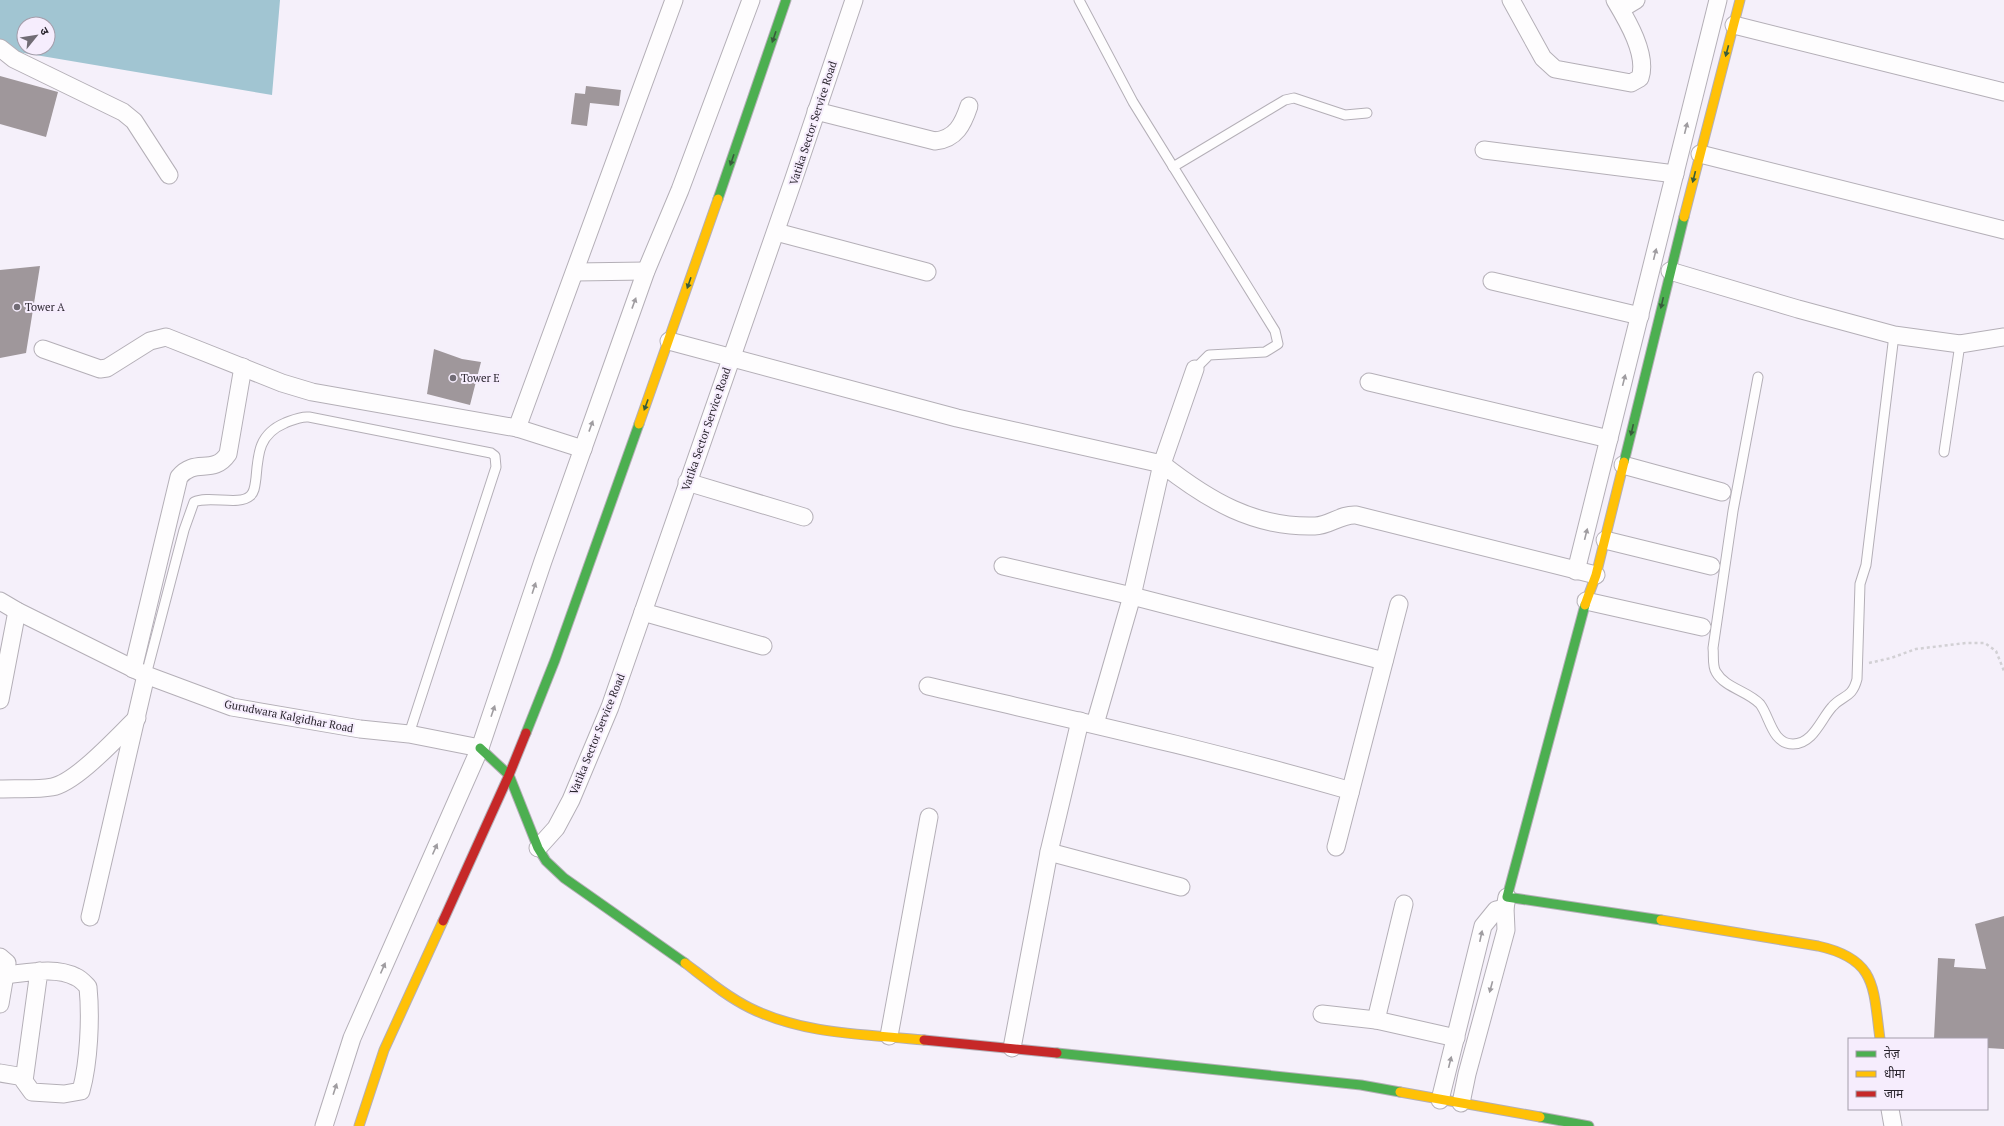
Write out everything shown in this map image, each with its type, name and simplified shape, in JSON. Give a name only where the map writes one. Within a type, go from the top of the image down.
[{"type":"street","points":[[518,428],[674,0]]},
{"type":"street","points":[[324,1126],[352,1038],[480,748],[582,449],[646,271],[680,190],[751,0]]},
{"type":"street","points":[[359,1126],[384,1050],[510,775],[555,660],[669,341],[786,0]]},
{"type":"street","name":"Vatika Sector Service Road","points":[[538,848],[556,828],[571,800],[610,707],[687,482],[776,232],[854,0]]},
{"type":"street","points":[[1511,0],[1543,58],[1555,69],[1631,83],[1640,78],[1643,64],[1641,52],[1618,5],[1636,0]]},
{"type":"street","points":[[1576,571],[1718,0]]},
{"type":"street","points":[[1461,1103],[1467,1074],[1506,930],[1506,903],[1573,645],[1586,601],[1596,575],[1670,271],[1740,0]]},
{"type":"street","points":[[1734,25],[2004,92]]},
{"type":"street","points":[[0,48],[14,59],[122,112],[134,121],[169,175]]},
{"type":"street","points":[[816,111],[935,141],[948,138],[959,129],[969,106]]},
{"type":"street","points":[[1484,150],[1675,174]]},
{"type":"street","points":[[1700,154],[2004,230]]},
{"type":"street","points":[[776,232],[927,272]]},
{"type":"street","points":[[575,272],[646,271]]},
{"type":"street","points":[[1670,271],[1798,309],[1894,335],[1960,344],[2004,337]]},
{"type":"street","points":[[1492,281],[1640,316]]},
{"type":"street","points":[[43,349],[100,369],[107,368],[150,341],[166,337],[312,392],[518,428],[582,449]]},
{"type":"street","points":[[669,341],[956,418],[1162,464],[1187,484],[1221,505],[1266,521],[1287,525],[1318,526],[1340,517],[1356,515],[1596,575]]},
{"type":"street","points":[[90,917],[137,718],[140,672],[179,477],[184,470],[191,467],[217,464],[228,454],[243,367]]},
{"type":"street","points":[[1012,1048],[1049,852],[1087,723],[1132,596],[1162,464],[1195,369]]},
{"type":"street","points":[[1369,382],[1609,439]]},
{"type":"street","points":[[1623,465],[1722,492]]},
{"type":"street","points":[[687,482],[804,517]]},
{"type":"street","points":[[1605,540],[1711,566]]},
{"type":"street","points":[[1003,566],[1132,596],[1384,661]]},
{"type":"street","name":"Gurudwara Kalgidhar Road","points":[[0,600],[17,611],[140,672],[232,707],[360,729],[409,734],[480,748]]},
{"type":"street","points":[[1586,601],[1702,627]]},
{"type":"street","points":[[1336,847],[1399,604]]},
{"type":"street","points":[[0,700],[17,611]]},
{"type":"street","points":[[643,612],[763,646]]},
{"type":"street","points":[[928,686],[1087,723],[1299,776],[1348,790],[1350,793]]},
{"type":"street","points":[[0,789],[53,787],[65,782],[80,773],[137,718]]},
{"type":"street","points":[[480,748],[510,775],[538,848],[546,860],[564,878],[750,1008],[803,1026],[839,1034],[889,1036],[1012,1048],[1361,1085],[1589,1126]]},
{"type":"street","points":[[889,1036],[929,817]]},
{"type":"street","points":[[1049,852],[1181,887]]},
{"type":"street","points":[[1440,1100],[1483,926],[1496,910],[1506,903],[1736,932],[1835,951],[1854,958],[1865,971],[1870,980],[1880,1038]]},
{"type":"street","points":[[1376,1020],[1404,904]]},
{"type":"street","points":[[0,957],[7,963],[0,1004]]},
{"type":"street","points":[[5,975],[39,971],[60,972],[77,977],[88,987],[90,1006],[85,1072],[81,1091],[64,1094],[32,1092],[24,1081],[39,971]]},
{"type":"street","points":[[1322,1014],[1376,1020],[1456,1038]]},
{"type":"street","points":[[0,1072],[24,1077]]},
{"type":"street","points":[[1890,1110],[1893,1126]]},
{"type":"lane","points":[[1079,0],[1133,102],[1275,331],[1278,344],[1265,352],[1209,355],[1195,369]]},
{"type":"lane","points":[[1173,167],[1285,100],[1294,98],[1345,115],[1367,113]]},
{"type":"lane","points":[[1758,377],[1733,511],[1713,648],[1716,672],[1730,684],[1756,700],[1763,708],[1777,736],[1784,743],[1794,744],[1802,743],[1808,738],[1832,706],[1845,699],[1852,691],[1857,679],[1860,584],[1866,565],[1894,335]]},
{"type":"lane","points":[[1944,452],[1960,344]]},
{"type":"lane","points":[[140,672],[194,502],[201,499],[238,500],[252,495],[255,486],[258,450],[264,439],[281,424],[299,417],[309,417],[491,453],[495,456],[496,467],[409,734]]},
{"type":"path","points":[[1857,665],[1891,658],[1916,649],[1966,643],[1985,643],[1996,651],[2004,671]]},
{"type":"water","points":[[0,0],[280,0],[272,95],[41,56],[56,56],[56,16],[16,16],[16,52],[0,49]]},
{"type":"building","points":[[0,76],[58,92],[46,137],[0,124]]},
{"type":"building","points":[[586,86],[621,90],[619,106],[590,103],[587,126],[571,124],[575,93],[585,94]]},
{"type":"building","name":"Tower A","points":[[40,266],[26,353],[0,358],[0,270]]},
{"type":"building","name":"Tower E","points":[[434,349],[462,359],[481,362],[470,405],[427,394]]},
{"type":"building","points":[[2004,916],[2004,1049],[1988,1048],[1988,1038],[1934,1038],[1938,958],[1955,959],[1954,967],[1986,969],[1975,924]]},
{"type":"traffic: fast","points":[[718,199],[786,0]]},
{"type":"traffic: fast","points":[[1624,462],[1684,217]]},
{"type":"traffic: fast","points":[[526,733],[555,660],[639,424]]},
{"type":"traffic: fast","points":[[1585,605],[1507,897],[1661,920]]},
{"type":"traffic: fast","points":[[480,748],[509,775],[538,848],[546,861],[564,878],[685,963]]},
{"type":"traffic: fast","points":[[1057,1053],[1361,1085],[1400,1092]]},
{"type":"traffic: fast","points":[[1540,1117],[1589,1126]]},
{"type":"traffic: slow","points":[[1684,217],[1740,0]]},
{"type":"traffic: slow","points":[[639,424],[718,199]]},
{"type":"traffic: slow","points":[[1585,605],[1596,575],[1624,462]]},
{"type":"traffic: slow","points":[[1661,920],[1818,946],[1852,959],[1862,967],[1873,990],[1880,1038]]},
{"type":"traffic: slow","points":[[359,1126],[384,1050],[443,921]]},
{"type":"traffic: slow","points":[[685,963],[716,987],[750,1008],[792,1024],[836,1032],[924,1040]]},
{"type":"traffic: slow","points":[[1400,1092],[1540,1117]]},
{"type":"traffic: jam","points":[[443,921],[509,775],[526,733]]},
{"type":"traffic: jam","points":[[924,1040],[1057,1053]]},
{"type":"place","name":"Tower A","points":[[17,307]]},
{"type":"place","name":"Tower E","points":[[453,378]]}]
